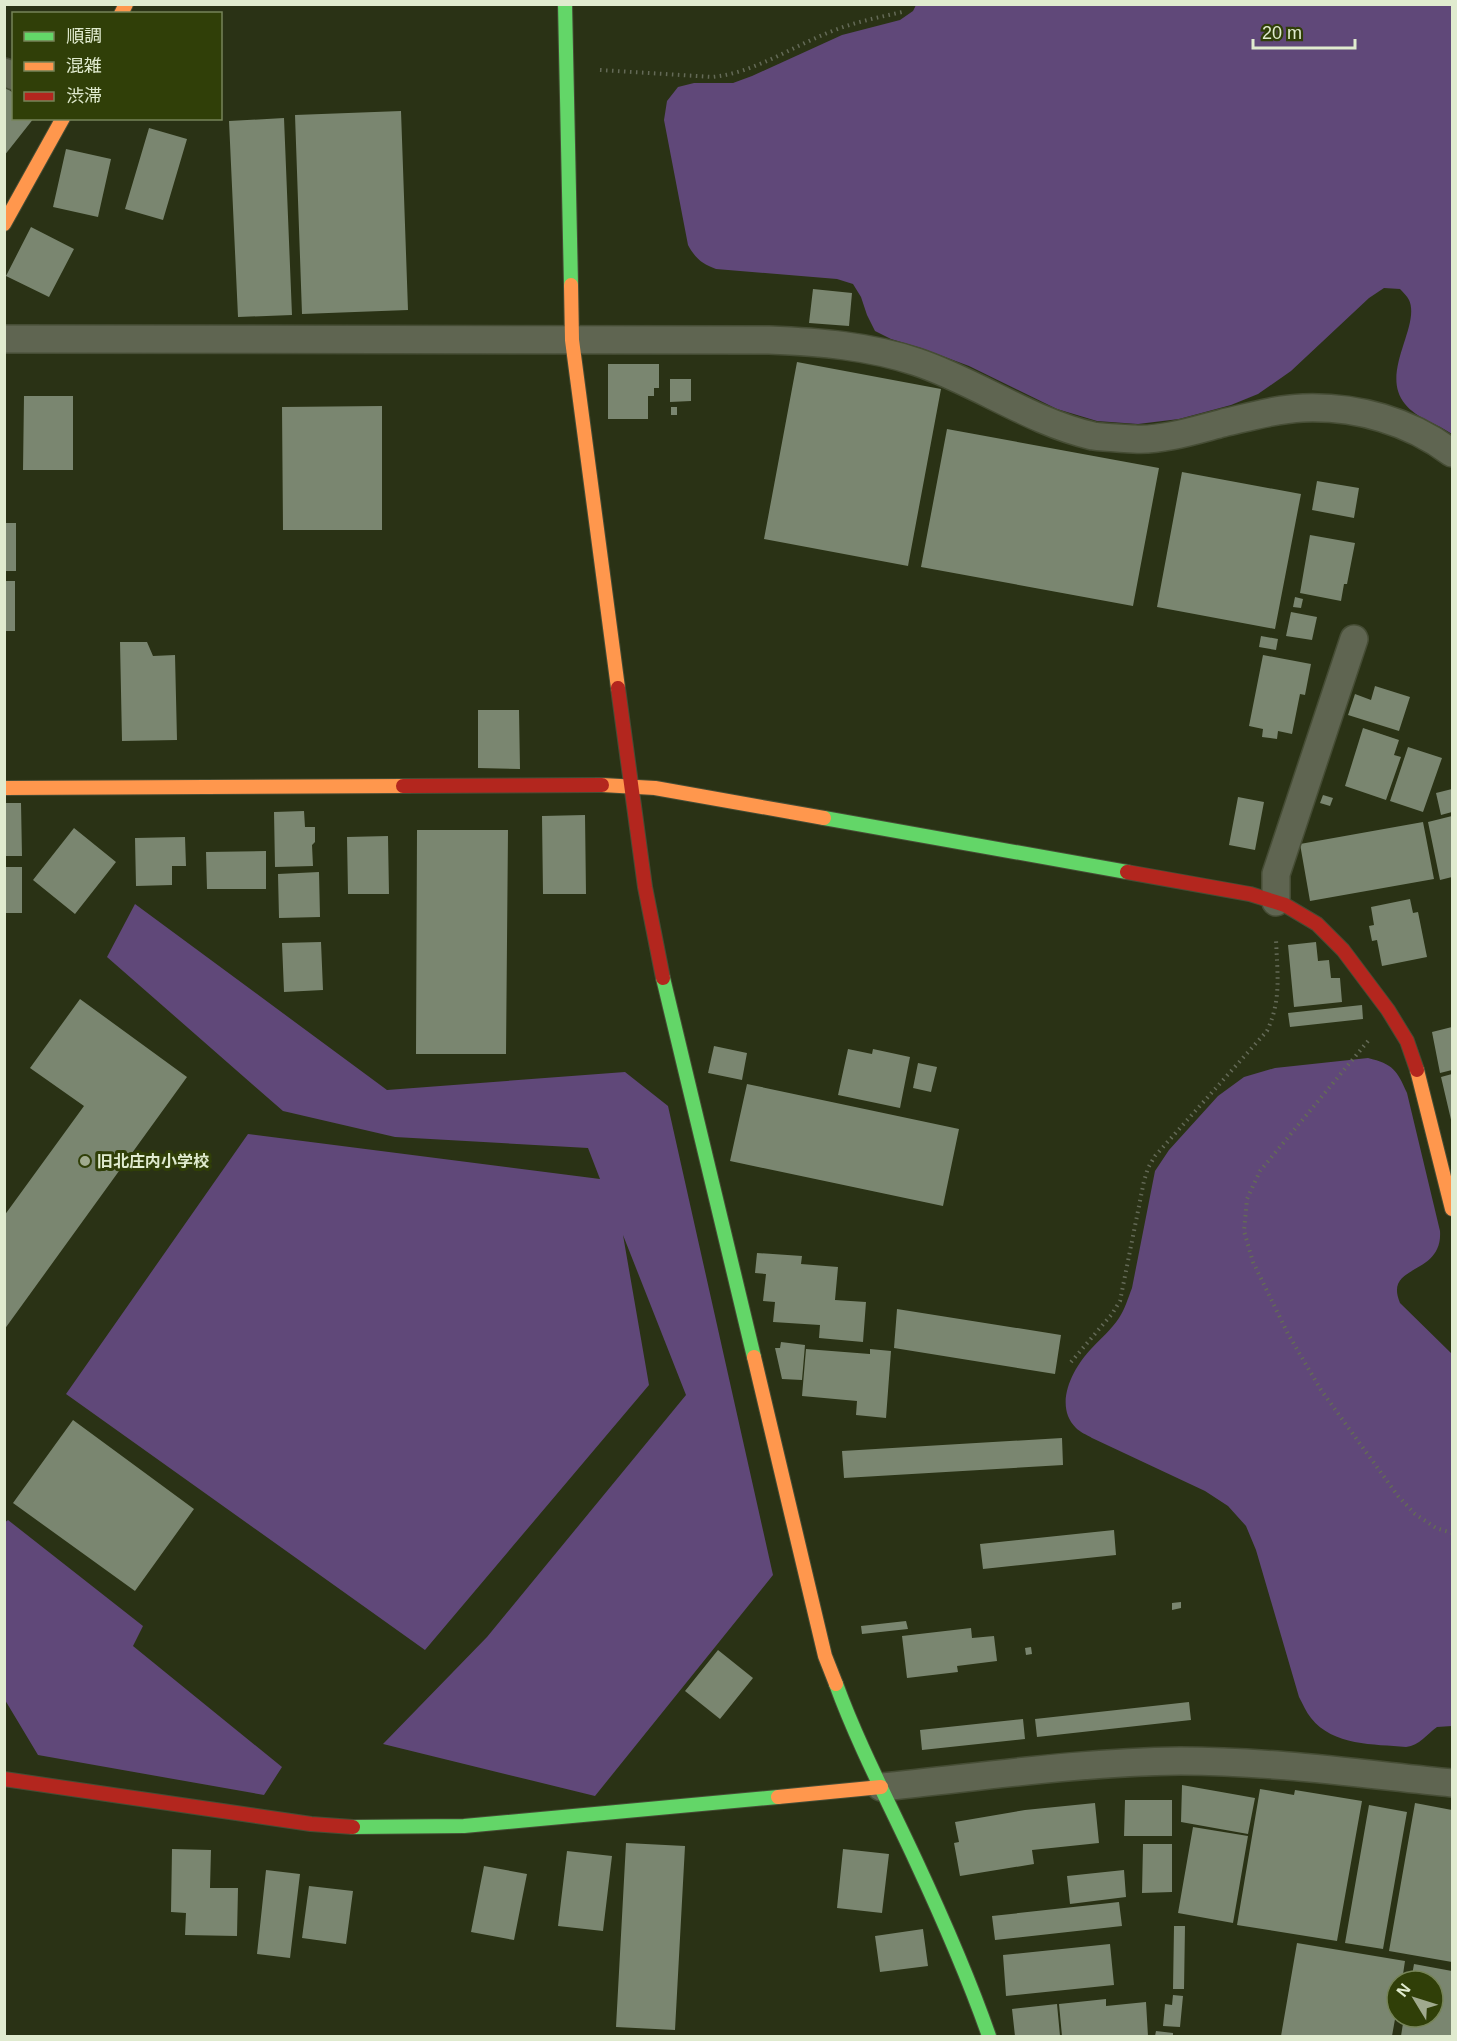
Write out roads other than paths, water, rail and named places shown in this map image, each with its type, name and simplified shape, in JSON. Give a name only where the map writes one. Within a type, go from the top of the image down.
[{"type":"street","points":[[565,4],[572,340],[645,887],[658,958],[816,1622],[836,1688],[962,1965],[989,2037]]},
{"type":"street","points":[[4,224],[62,120]]},
{"type":"street","points":[[4,339],[819,342],[868,349],[926,366],[963,380],[1052,423],[1094,436],[1138,440],[1181,434],[1264,413],[1302,408],[1338,409],[1375,415],[1410,428],[1452,453]]},
{"type":"street","points":[[1276,902],[1276,874],[1354,639]]},
{"type":"street","points":[[4,788],[655,788],[1250,894],[1285,905],[1317,924],[1343,950],[1396,1023],[1407,1041],[1418,1074],[1452,1209]]},
{"type":"street","points":[[4,1779],[311,1824],[372,1828],[464,1826],[881,1787],[1075,1766],[1181,1761],[1286,1766],[1452,1783]]},
{"type":"place","name":"旧北庄内小学校","points":[[85,1161]]}]
